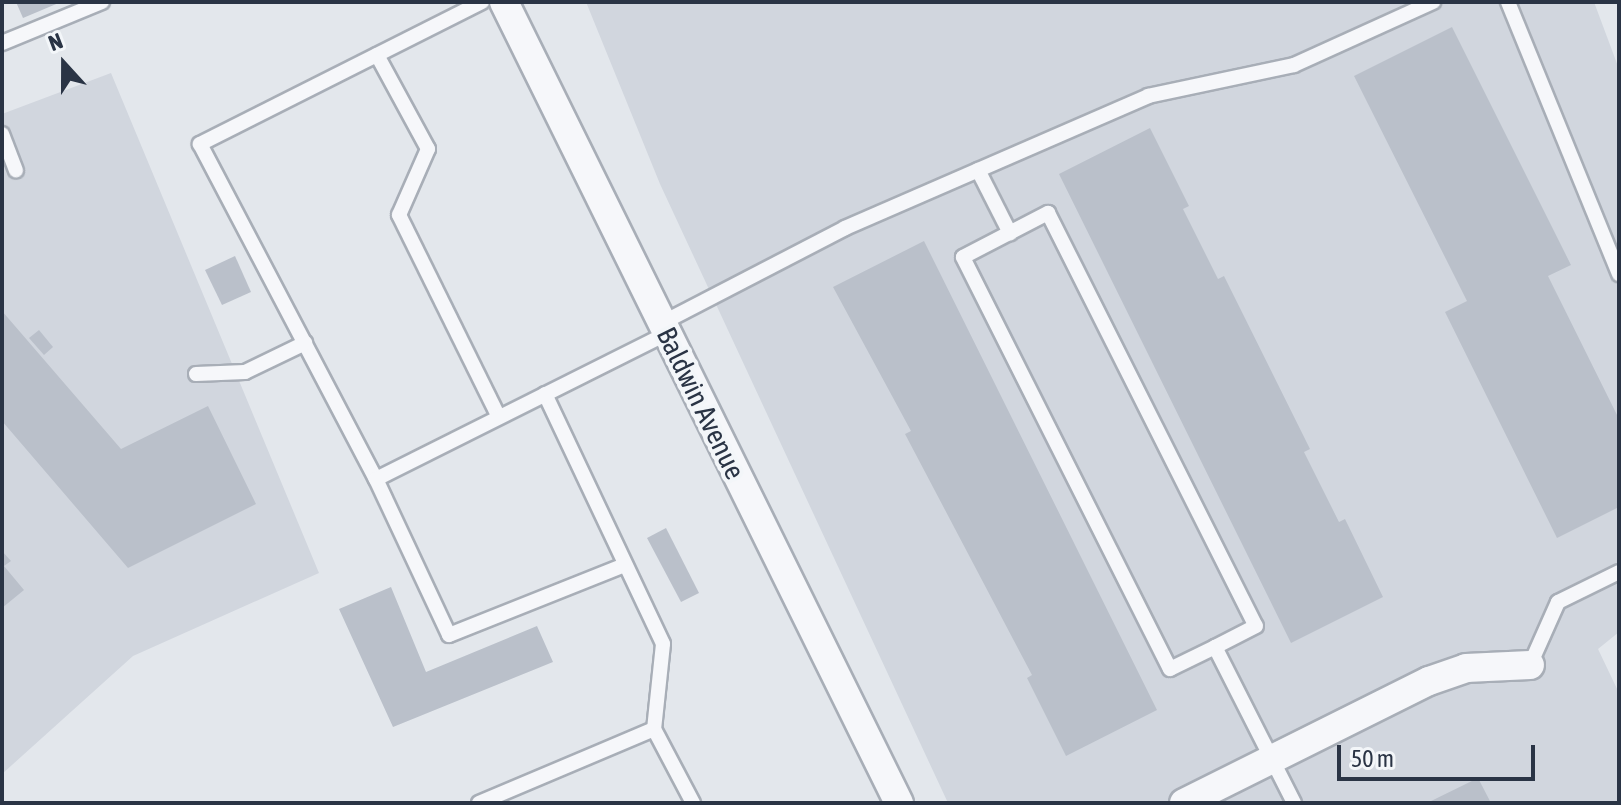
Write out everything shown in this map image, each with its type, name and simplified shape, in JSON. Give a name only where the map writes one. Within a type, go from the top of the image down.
[{"type":"street","name":"Baldwin Avenue","points":[[504,2],[899,803]]},
{"type":"street","points":[[1184,803],[1429,681],[1466,668],[1530,665]]},
{"type":"lane","points":[[2,43],[102,2]]},
{"type":"lane","points":[[482,2],[200,144],[376,479],[449,635],[625,565]]},
{"type":"lane","points":[[376,479],[545,394],[845,228],[1148,96],[1294,65],[1433,2]]},
{"type":"lane","points":[[1508,2],[1619,274]]},
{"type":"lane","points":[[377,55],[428,149],[399,215],[499,417]]},
{"type":"lane","points":[[2,134],[16,170]]},
{"type":"lane","points":[[978,170],[1010,233]]},
{"type":"lane","points":[[1048,213],[1256,626],[1215,647],[1170,669],[963,257],[1048,213]]},
{"type":"lane","points":[[196,374],[245,372],[305,343]]},
{"type":"lane","points":[[545,394],[663,644],[654,729],[693,803]]},
{"type":"lane","points":[[1530,665],[1558,602],[1619,572]]},
{"type":"lane","points":[[1215,647],[1294,803]]},
{"type":"lane","points":[[479,803],[654,729]]},
{"type":"shaded area","points":[[586,2],[1594,2],[1619,69],[1619,632],[1598,649],[1619,693],[1619,803],[948,803],[660,184]]},
{"type":"shaded area","points":[[111,73],[319,573],[133,656],[2,774],[2,114]]},
{"type":"building","points":[[16,2],[61,2],[23,18]]},
{"type":"building","points":[[1452,27],[1571,265],[1548,276],[1619,419],[1619,507],[1557,538],[1445,312],[1467,301],[1354,76]]},
{"type":"building","points":[[1150,128],[1189,206],[1183,209],[1218,279],[1224,276],[1310,449],[1304,452],[1339,522],[1345,519],[1383,597],[1291,643],[1059,174]]},
{"type":"building","points":[[924,241],[1157,710],[1066,756],[1027,678],[1032,675],[905,434],[911,431],[833,287]]},
{"type":"building","points":[[235,256],[251,292],[222,305],[205,270]]},
{"type":"building","points":[[2,311],[121,449],[208,406],[256,504],[128,568],[2,421]]},
{"type":"building","points":[[39,330],[53,347],[44,355],[29,338]]},
{"type":"building","points":[[666,528],[699,593],[681,602],[647,538]]},
{"type":"building","points":[[2,551],[11,561],[4,566],[24,590],[2,608]]},
{"type":"building","points":[[391,587],[426,672],[537,626],[553,662],[393,727],[339,609]]},
{"type":"building","points":[[1478,778],[1491,803],[1427,803]]}]
